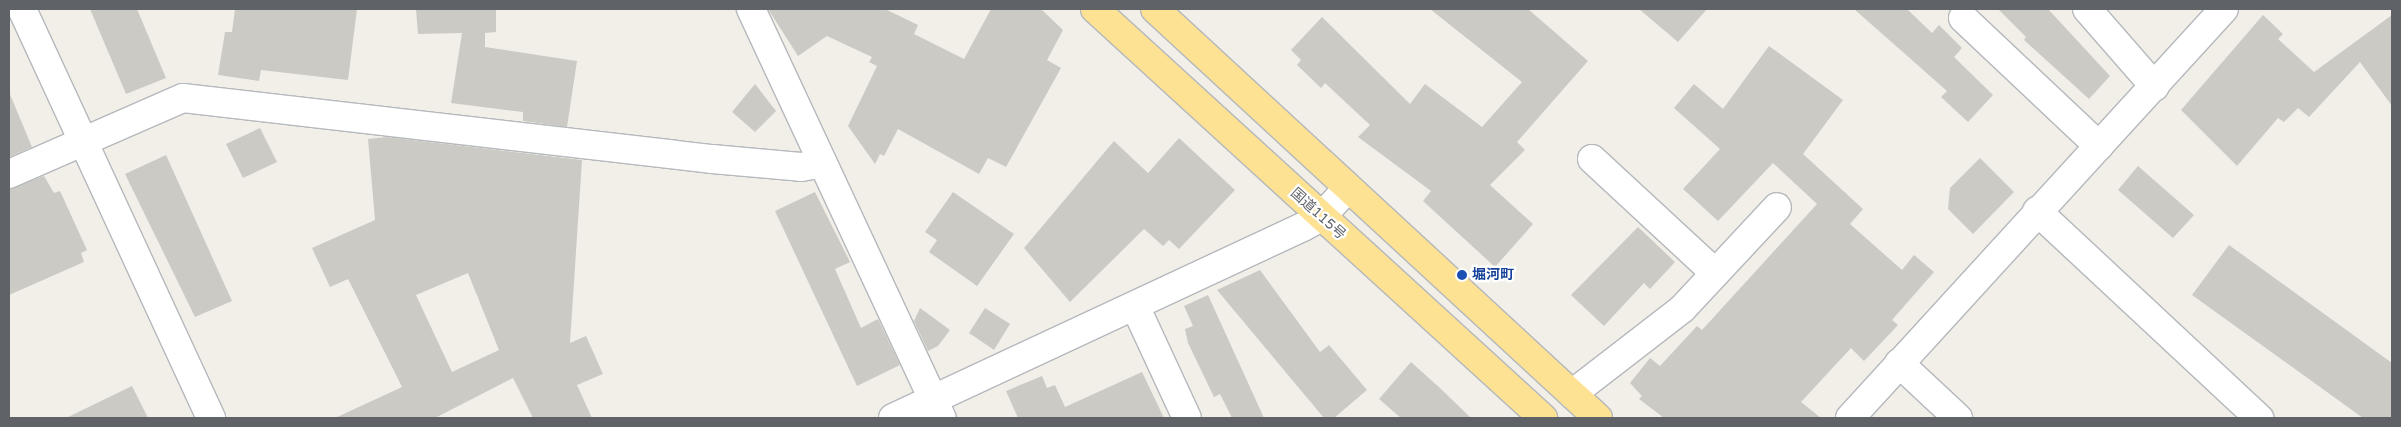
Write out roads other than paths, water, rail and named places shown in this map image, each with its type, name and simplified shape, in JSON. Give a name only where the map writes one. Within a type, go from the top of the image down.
[{"type":"highway","name":"国道115号","points":[[1095,9],[1320,217],[1543,418]]},
{"type":"highway","points":[[1154,9],[1598,418]]},
{"type":"street","points":[[22,9],[84,139],[211,418]]},
{"type":"street","points":[[751,9],[937,409]]},
{"type":"street","points":[[2087,9],[2155,87]]},
{"type":"street","points":[[1850,418],[2037,211],[2155,87],[2224,9]]},
{"type":"street","points":[[1963,18],[2099,146]]},
{"type":"street","points":[[9,174],[84,139],[183,98],[712,159],[801,167],[823,163]]},
{"type":"street","points":[[1592,159],[1715,273]]},
{"type":"street","points":[[893,418],[937,409],[1135,306],[1320,217],[1348,188]]},
{"type":"street","points":[[1572,394],[1682,309],[1777,207]]},
{"type":"street","points":[[2037,211],[2259,418]]},
{"type":"street","points":[[1135,306],[1187,418]]},
{"type":"street","points":[[1899,363],[1958,418]]},
{"type":"place","name":"堀河町","points":[[1462,275]]}]
